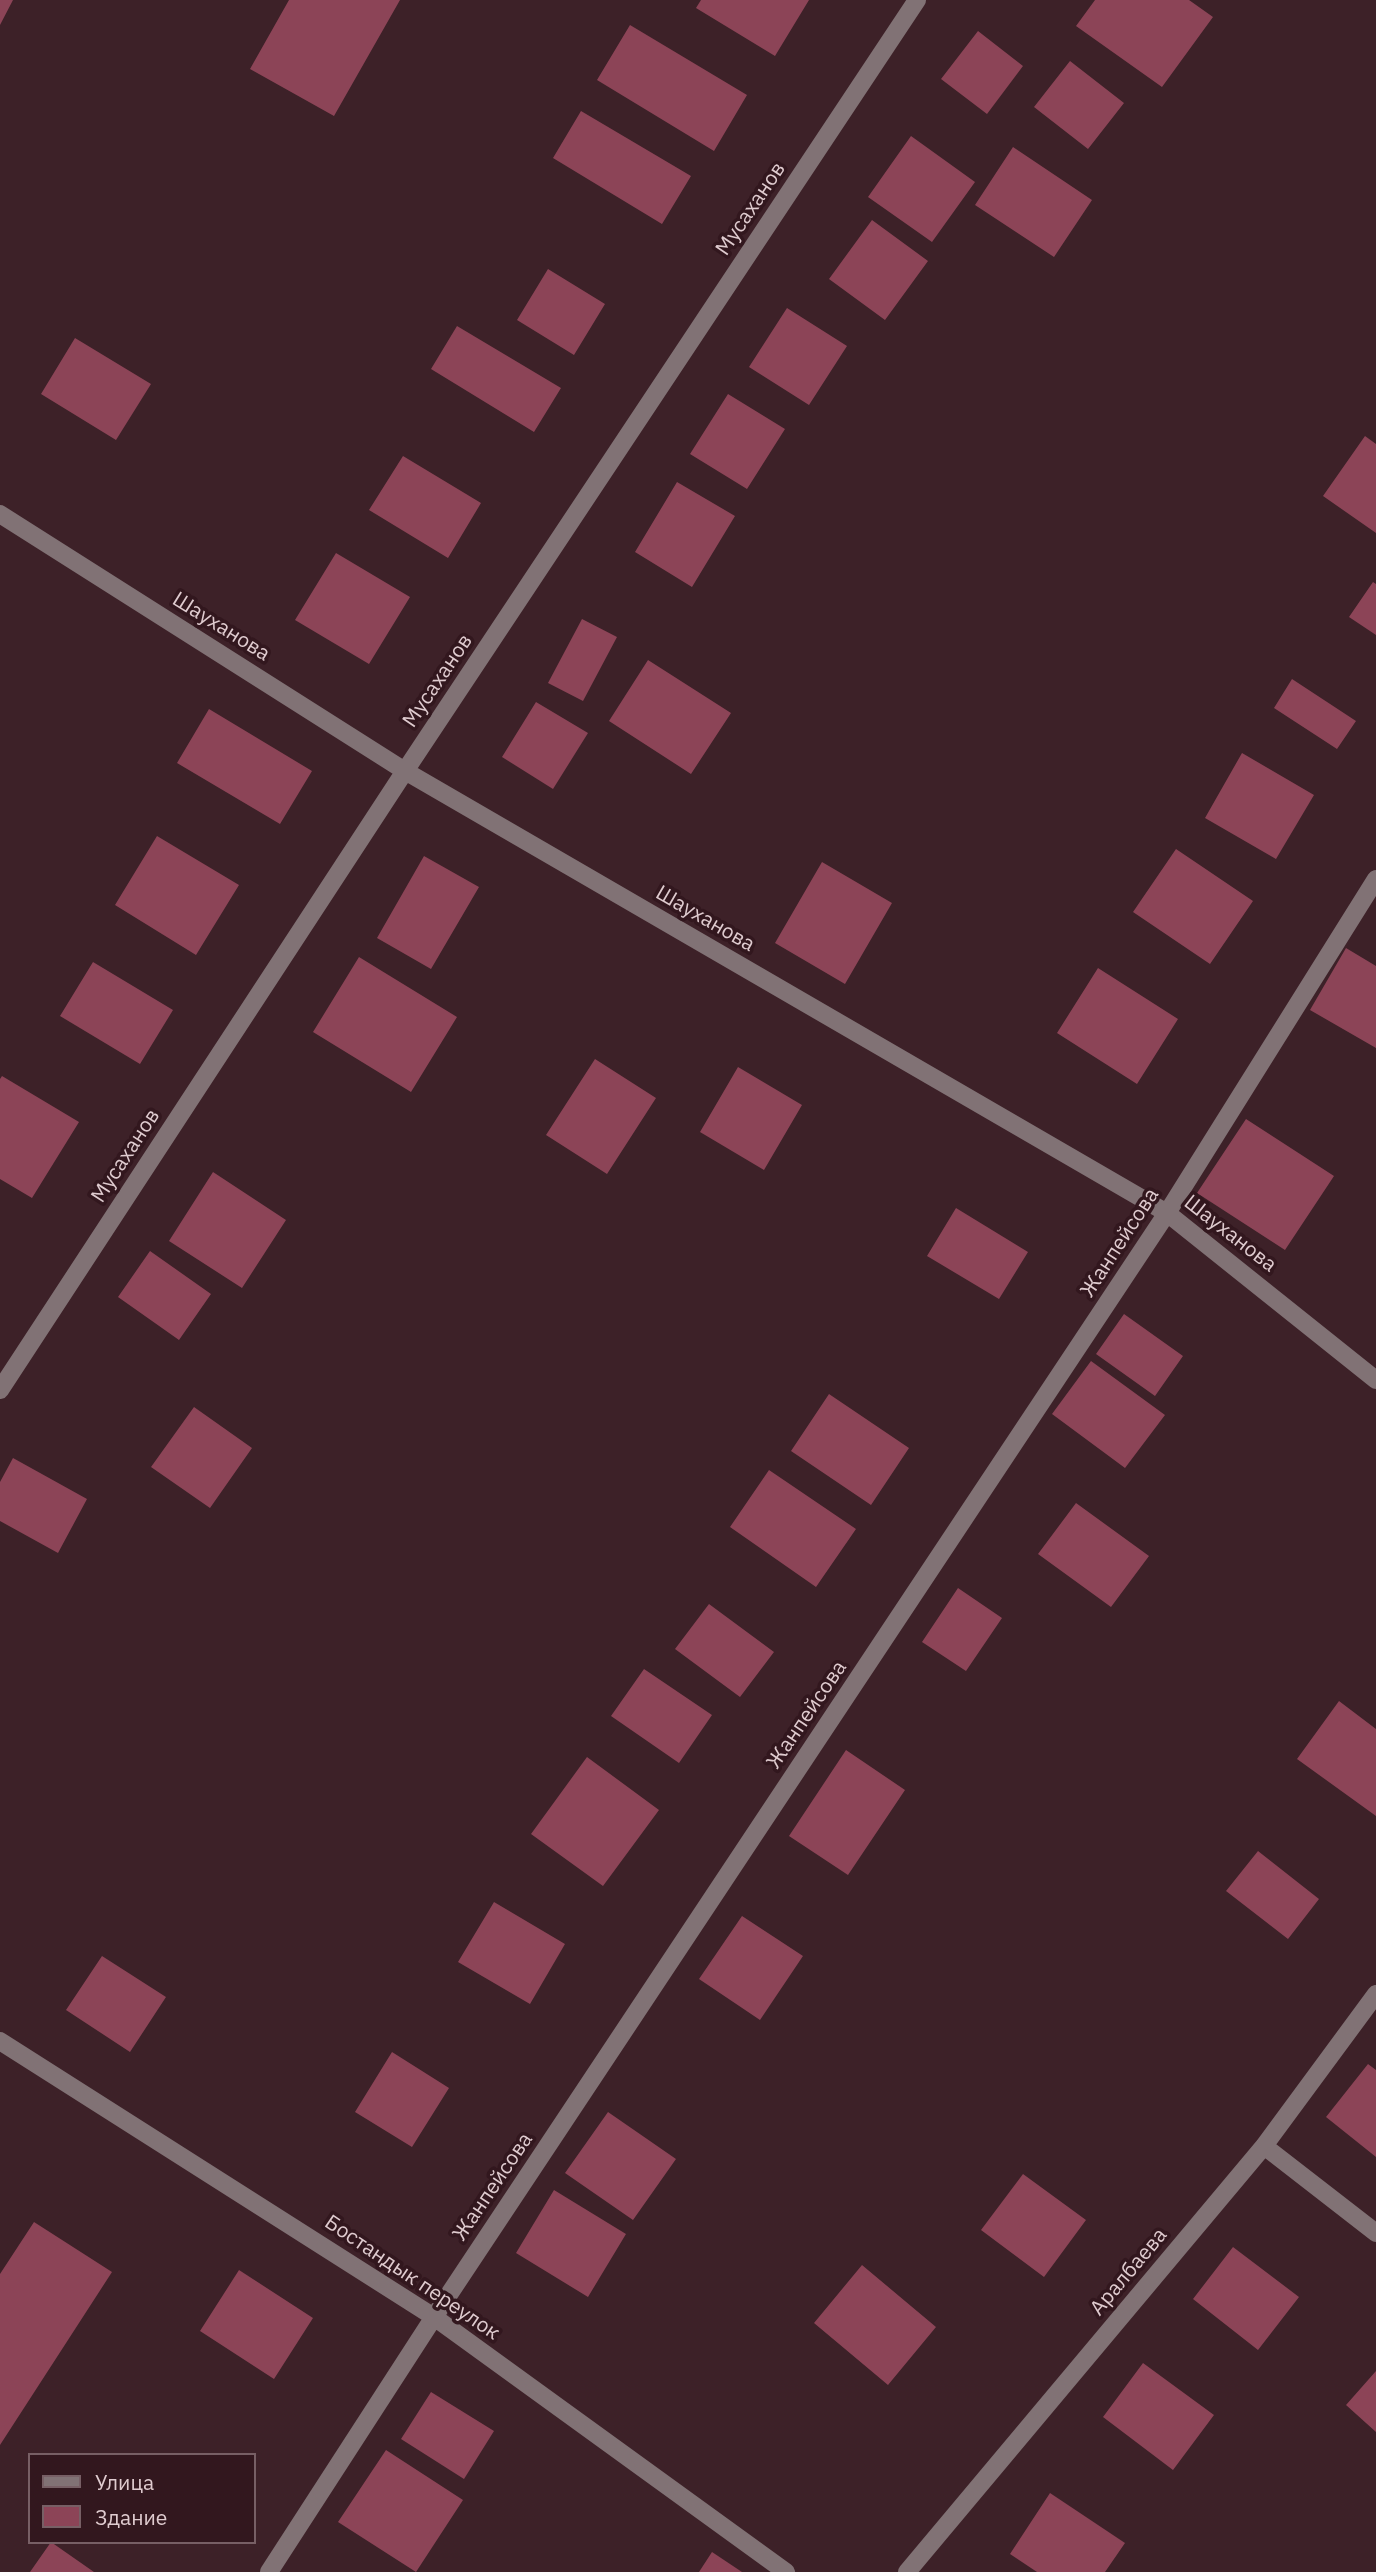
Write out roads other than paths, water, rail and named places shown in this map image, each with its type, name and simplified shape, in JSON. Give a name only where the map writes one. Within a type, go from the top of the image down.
[{"type":"street","name":"Мусаханов","points":[[0,1390],[405,771],[917,0]]},
{"type":"street","name":"Шауханова","points":[[0,514],[405,771],[1167,1213],[1376,1380]]},
{"type":"street","name":"Жанпейсова","points":[[269,2572],[434,2316],[1167,1213],[1376,879]]},
{"type":"street","name":"Аралбаева","points":[[907,2572],[1264,2146],[1376,1994]]},
{"type":"street","name":"Бостандык переулок","points":[[0,2041],[434,2316],[786,2572]]},
{"type":"street","points":[[1264,2146],[1376,2233]]}]
